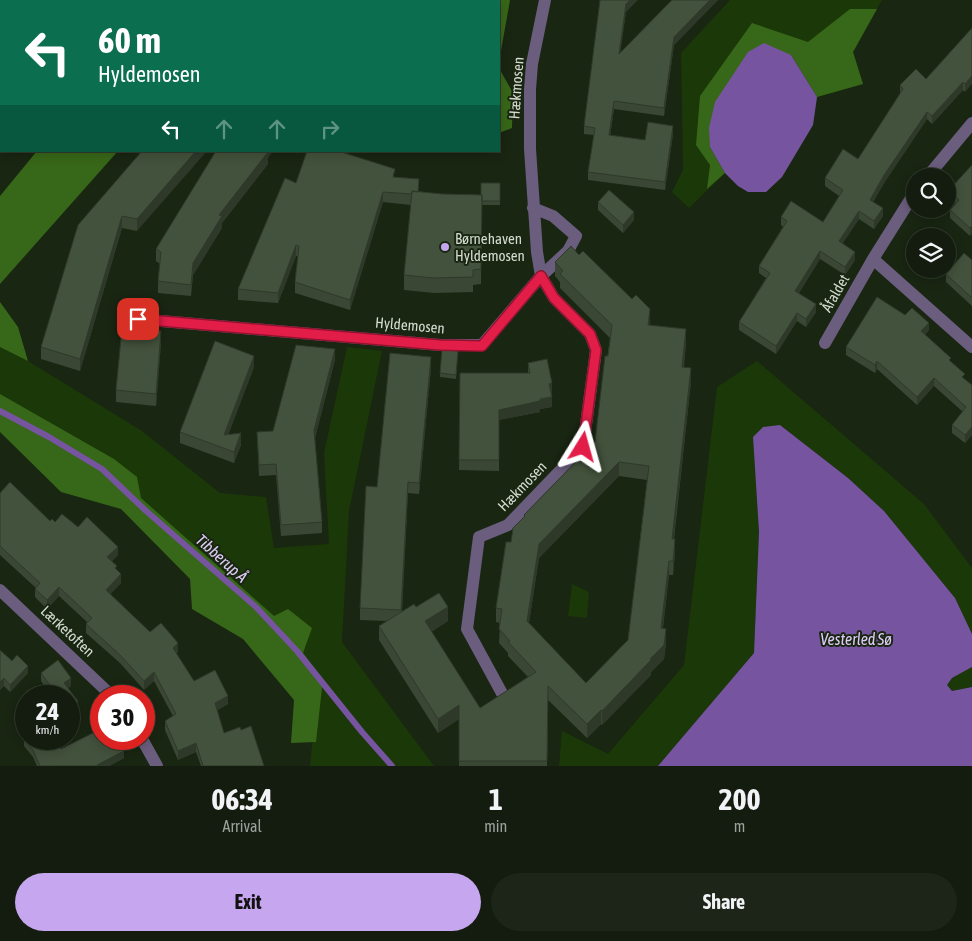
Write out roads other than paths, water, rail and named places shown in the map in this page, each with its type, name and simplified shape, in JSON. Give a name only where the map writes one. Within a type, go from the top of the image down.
[{"type":"street","name":"Hækmosen","points":[[504,697],[466,629],[479,536],[508,525],[583,447],[596,350],[590,334],[554,298],[541,276],[533,208],[530,149],[530,84],[532,64],[545,0]]},
{"type":"street","points":[[935,168],[972,123]]},
{"type":"street","name":"Åfaldet","points":[[825,343],[873,259],[906,206]]},
{"type":"street","name":"Hyldemosen","points":[[138,319],[440,345],[482,346],[541,276],[568,250],[576,236],[552,216],[533,208]]},
{"type":"street","points":[[873,259],[972,347]]},
{"type":"street","name":"Lærketoften","points":[[0,590],[100,685]]},
{"type":"street","points":[[148,750],[157,766]]},
{"type":"water","points":[[764,43],[791,55],[817,97],[813,125],[782,177],[766,192],[748,192],[738,186],[725,173],[710,147],[709,128],[715,102],[748,52]]},
{"type":"water","name":"Vesterled Sø","points":[[780,425],[848,478],[884,511],[955,598],[972,634],[972,667],[952,678],[947,685],[952,691],[972,687],[972,766],[658,766],[754,653],[759,532],[753,437],[763,427]]},
{"type":"waterway","name":"Tibberup Å","points":[[0,411],[49,437],[102,469],[145,510],[256,607],[297,651],[392,766]]},
{"type":"place","name":"Børnehaven Hyldemosen","points":[[445,247]]}]
